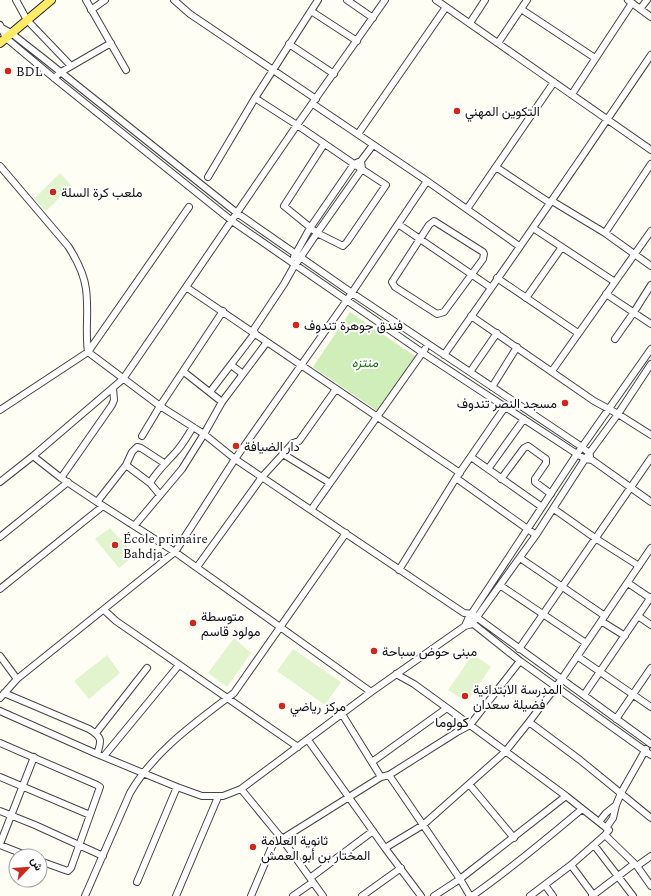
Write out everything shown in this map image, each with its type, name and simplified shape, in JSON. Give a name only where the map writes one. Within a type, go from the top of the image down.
[{"type":"main road","points":[[6,38],[51,0]]},
{"type":"street","points":[[16,0],[27,20],[71,66]]},
{"type":"street","points":[[86,0],[126,70]]},
{"type":"street","points":[[91,10],[105,0]]},
{"type":"street","points":[[174,0],[190,14],[272,71],[373,145],[519,246]]},
{"type":"street","points":[[208,178],[255,98],[318,0]]},
{"type":"street","points":[[347,0],[373,18]]},
{"type":"street","points":[[0,482],[34,456],[123,379],[385,0]]},
{"type":"street","points":[[436,0],[650,149]]},
{"type":"street","points":[[470,23],[485,0]]},
{"type":"street","points":[[498,43],[527,0]]},
{"type":"street","points":[[640,9],[647,0]]},
{"type":"street","points":[[572,94],[630,1],[651,17]]},
{"type":"street","points":[[358,134],[446,7]]},
{"type":"street","points":[[521,9],[595,58]]},
{"type":"street","points":[[311,11],[357,41]]},
{"type":"street","points":[[1,26],[6,38],[232,221],[505,407],[577,454],[589,457]]},
{"type":"street","points":[[6,38],[61,72],[237,213],[352,293],[582,447],[589,457],[651,502]]},
{"type":"street","points":[[54,78],[61,72],[111,43]]},
{"type":"street","points":[[289,44],[334,74]]},
{"type":"street","points":[[444,355],[651,55]]},
{"type":"street","points":[[467,209],[554,82]]},
{"type":"street","points":[[255,98],[298,124],[324,144],[386,185],[345,245],[338,245],[317,233],[284,207],[324,144]]},
{"type":"street","points":[[210,392],[254,332],[284,284],[294,264],[295,254],[310,228],[354,164],[361,161],[373,145]]},
{"type":"street","points":[[294,264],[301,258],[362,169],[361,161]]},
{"type":"street","points":[[605,233],[651,164]]},
{"type":"street","points":[[0,166],[68,246],[78,261],[86,290],[88,352]]},
{"type":"street","points":[[496,167],[551,202],[605,233],[651,266]]},
{"type":"street","points":[[96,754],[101,742],[100,737],[96,733],[2,695],[17,678],[175,552],[235,459],[352,293],[427,181]]},
{"type":"street","points":[[0,410],[88,352],[190,207]]},
{"type":"street","points":[[434,221],[483,252],[483,259],[471,274],[444,312],[440,314],[437,314],[395,287],[392,282],[429,225],[434,221]]},
{"type":"street","points":[[398,224],[490,287]]},
{"type":"street","points":[[533,228],[614,282]]},
{"type":"street","points":[[552,371],[651,231]]},
{"type":"street","points":[[526,298],[562,247]]},
{"type":"street","points":[[497,278],[578,333]]},
{"type":"street","points":[[615,339],[651,285]]},
{"type":"street","points":[[186,287],[302,365],[458,475],[536,535]]},
{"type":"street","points":[[606,294],[651,324]]},
{"type":"street","points":[[142,436],[160,406],[223,312]]},
{"type":"street","points":[[471,316],[594,401],[651,435]]},
{"type":"street","points":[[470,372],[497,333]]},
{"type":"street","points":[[135,526],[182,469],[222,402],[267,342]]},
{"type":"street","points":[[311,510],[428,344]]},
{"type":"street","points":[[492,387],[517,347]]},
{"type":"street","points":[[465,626],[468,615],[577,454],[651,349]]},
{"type":"street","points":[[88,352],[160,406],[204,434],[235,459],[399,570],[468,615],[477,618],[560,680],[584,695],[651,744],[645,751],[622,793],[616,805],[613,818],[606,828]]},
{"type":"street","points":[[231,365],[243,374]]},
{"type":"street","points":[[0,711],[177,788],[202,796],[218,797],[241,789],[396,674],[465,626],[472,624],[501,586],[650,368]]},
{"type":"street","points":[[184,372],[222,402]]},
{"type":"street","points":[[61,478],[112,405],[114,400],[113,388]]},
{"type":"street","points":[[197,567],[262,477],[293,443],[299,441],[336,389]]},
{"type":"street","points":[[515,413],[520,406]]},
{"type":"street","points":[[399,570],[458,475],[505,407]]},
{"type":"street","points":[[488,469],[524,419]]},
{"type":"street","points":[[150,483],[164,463],[176,453],[193,426]]},
{"type":"street","points":[[501,479],[524,448],[528,446],[546,459],[546,463],[535,479],[535,482],[551,494]]},
{"type":"street","points":[[97,502],[126,465],[132,452],[137,448],[141,448],[164,463]]},
{"type":"street","points":[[283,454],[330,483]]},
{"type":"street","points":[[34,456],[61,478],[197,567],[371,692]]},
{"type":"street","points":[[470,457],[542,507]]},
{"type":"street","points":[[519,649],[651,458]]},
{"type":"street","points":[[126,465],[150,483],[160,495]]},
{"type":"street","points":[[0,537],[68,482]]},
{"type":"street","points":[[0,589],[103,506]]},
{"type":"street","points":[[554,509],[595,538],[639,566]]},
{"type":"street","points":[[85,896],[130,793],[143,772],[162,751],[217,705],[234,693],[241,685],[346,533]]},
{"type":"street","points":[[386,848],[423,825],[505,752],[556,686],[651,549]]},
{"type":"street","points":[[520,558],[563,587],[625,636]]},
{"type":"street","points":[[584,695],[651,598],[628,583]]},
{"type":"street","points":[[501,586],[586,643]]},
{"type":"street","points":[[104,610],[116,621],[298,747]]},
{"type":"street","points":[[468,615],[472,624],[520,661],[651,755]]},
{"type":"street","points":[[638,616],[651,626]]},
{"type":"street","points":[[0,656],[17,678]]},
{"type":"street","points":[[577,656],[651,708]]},
{"type":"street","points":[[250,896],[273,844],[281,837],[381,777],[390,775],[470,725],[520,661]]},
{"type":"street","points":[[104,756],[179,665]]},
{"type":"street","points":[[96,733],[147,668]]},
{"type":"street","points":[[616,719],[651,668]]},
{"type":"street","points":[[396,674],[414,684],[447,708],[566,796],[609,830],[605,836],[530,896]]},
{"type":"street","points":[[372,762],[447,708]]},
{"type":"street","points":[[342,714],[381,777]]},
{"type":"street","points":[[529,722],[622,793],[651,818]]},
{"type":"street","points":[[308,740],[421,896]]},
{"type":"street","points":[[0,743],[100,787],[71,868],[68,871],[48,864]]},
{"type":"street","points":[[9,848],[0,844],[34,757]]},
{"type":"street","points":[[390,775],[471,896],[499,877],[582,809]]},
{"type":"street","points":[[0,777],[90,815]]},
{"type":"street","points":[[469,784],[514,838]]},
{"type":"street","points":[[137,882],[177,788]]},
{"type":"street","points":[[241,789],[281,837],[323,896]]},
{"type":"street","points":[[434,896],[460,879],[566,796]]},
{"type":"street","points":[[176,896],[218,797]]},
{"type":"street","points":[[599,822],[606,813],[616,805]]},
{"type":"street","points":[[0,811],[103,856]]},
{"type":"street","points":[[293,896],[373,831]]},
{"type":"street","points":[[605,836],[636,865],[651,886]]},
{"type":"street","points":[[594,845],[633,896]]},
{"type":"street","points":[[570,865],[593,896],[618,877],[651,856]]},
{"type":"street","points":[[362,896],[401,868]]},
{"type":"street","points":[[544,885],[553,896]]},
{"type":"green space","name":"ملعب كرة السلة","points":[[60,173],[72,186],[46,211],[34,199]]},
{"type":"green space","name":"منتزه","points":[[350,312],[416,357],[379,412],[313,367]]},
{"type":"green space","points":[[110,528],[135,555],[119,568],[95,539]]},
{"type":"green space","points":[[234,638],[251,653],[227,687],[208,673]]},
{"type":"green space","points":[[293,649],[341,682],[325,705],[277,671]]},
{"type":"green space","points":[[473,654],[491,667],[467,702],[448,690]]},
{"type":"green space","points":[[107,655],[120,673],[89,699],[74,681]]},
{"type":"place","name":"BDL","points":[[8,71]]},
{"type":"place","name":"التكوين المهني","points":[[457,111]]},
{"type":"place","name":"ملعب كرة السلة","points":[[53,192]]},
{"type":"place","name":"فندق جوهرة تندوف","points":[[296,325]]},
{"type":"place","name":"مسجد النصر تندوف","points":[[565,403]]},
{"type":"place","name":"دار الضيافة","points":[[236,446]]},
{"type":"place","name":"École primaire Bahdja","points":[[115,545]]},
{"type":"place","name":"متوسطة مولود قاسم","points":[[193,623]]},
{"type":"place","name":"مبنى حوض سباحة","points":[[374,651]]},
{"type":"place","name":"المدرسة الابتدائية فضيلة سعدان","points":[[465,696]]},
{"type":"place","name":"مركز رياضي","points":[[282,706]]},
{"type":"place","name":"ثانوية العلامة المختار بن أبو العمش","points":[[253,847]]},
{"type":"district","name":"كولوما","points":[[452,722]]}]
